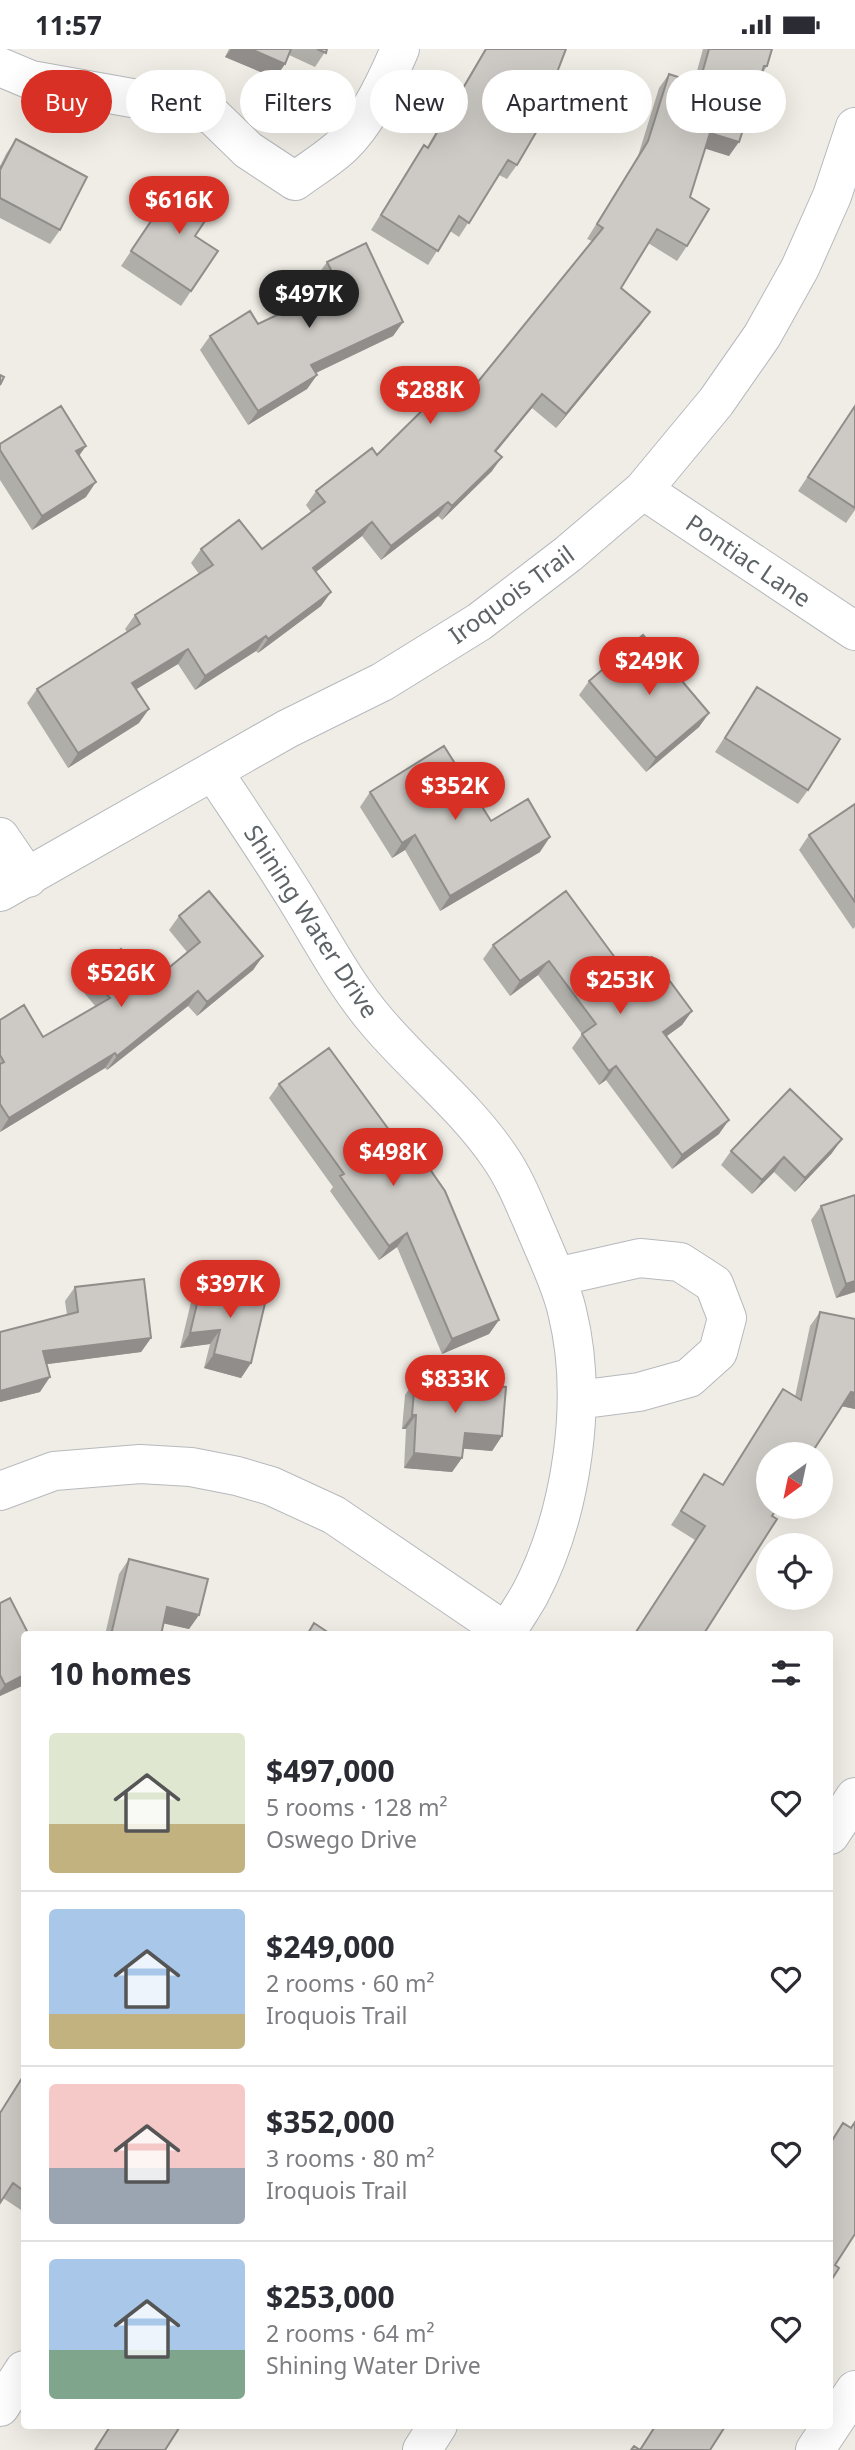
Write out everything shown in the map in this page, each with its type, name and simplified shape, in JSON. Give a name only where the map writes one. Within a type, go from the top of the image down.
[{"type":"street","points":[[0,67],[32,79],[188,108],[212,115],[248,150],[295,181],[345,144],[369,111],[400,49]]},
{"type":"street","name":"Iroquois Trail","points":[[14,885],[287,729],[382,682],[480,622],[568,554],[643,490],[716,402],[762,336],[800,268],[832,196],[855,127]]},
{"type":"street","name":"Pontiac Lane","points":[[643,490],[855,631]]},
{"type":"street","name":"Shining Water Drive","points":[[213,771],[285,880],[346,980],[378,1023],[465,1111],[500,1158],[526,1205],[556,1277],[567,1311],[574,1352],[577,1400],[571,1468],[554,1533],[530,1593],[506,1631]]},
{"type":"street","points":[[0,837],[14,885]]},
{"type":"street","points":[[556,1277],[640,1258],[680,1262],[714,1284],[727,1318],[718,1352],[690,1378],[639,1392],[577,1400]]},
{"type":"street","points":[[0,1491],[54,1471],[140,1464],[191,1467],[237,1476],[271,1486],[334,1515],[502,1631]]},
{"type":"street","points":[[833,1830],[855,1797]]},
{"type":"street","points":[[0,2407],[21,2375]]},
{"type":"street","points":[[833,2423],[855,2390]]},
{"type":"street","points":[[422,2450],[435,2429]]},
{"type":"street","points":[[815,2450],[829,2429]]},
{"type":"building","points":[[251,49],[291,49],[285,64]]},
{"type":"building","points":[[486,49],[566,49],[558,70],[482,70],[482,133],[536,133],[517,165],[508,160],[469,223],[459,216],[438,251],[381,215],[424,145],[428,148],[437,133],[468,133],[468,80]]},
{"type":"building","points":[[709,49],[772,49],[767,66],[763,70],[703,70]]},
{"type":"building","points":[[666,84],[666,133],[710,133],[690,197],[709,209],[687,246],[657,229],[621,288],[650,312],[566,414],[542,394],[495,451],[502,457],[452,506],[448,502],[391,546],[372,522],[313,568],[331,592],[268,639],[266,636],[205,676],[188,649],[132,683],[149,709],[78,753],[37,689],[140,624],[135,615],[213,565],[201,549],[239,520],[262,549],[325,502],[316,491],[372,448],[377,455],[439,394],[455,410],[603,228],[597,224],[648,141]]},
{"type":"building","points":[[710,133],[742,133],[739,142]]},
{"type":"building","points":[[16,139],[87,177],[60,230],[0,198],[0,167]]},
{"type":"building","points":[[180,178],[217,203],[195,236],[218,251],[191,291],[131,251]]},
{"type":"building","points":[[366,243],[403,322],[311,365],[317,375],[258,411],[210,336],[250,311],[258,324],[339,286],[327,262]]},
{"type":"building","points":[[61,406],[86,446],[76,451],[96,482],[42,516],[0,450],[0,444]]},
{"type":"building","points":[[855,406],[855,508],[808,477]]},
{"type":"building","points":[[643,635],[709,713],[656,758],[589,681]]},
{"type":"building","points":[[757,687],[840,739],[808,790],[725,738]]},
{"type":"building","points":[[444,746],[491,821],[528,799],[550,837],[450,896],[415,835],[402,843],[370,792]]},
{"type":"building","points":[[855,804],[855,902],[809,835]]},
{"type":"building","points":[[209,891],[263,956],[207,1002],[198,991],[117,1056],[115,1053],[9,1118],[0,1104],[0,1064],[4,1062],[0,1055],[0,1020],[24,1005],[43,1037],[110,998],[90,974],[121,949],[149,984],[200,942],[179,916]]},
{"type":"building","points":[[566,891],[627,974],[652,957],[692,1011],[663,1032],[729,1120],[682,1155],[616,1066],[609,1071],[582,1034],[596,1024],[549,961],[520,981],[493,945]]},
{"type":"building","points":[[329,1048],[395,1138],[404,1132],[445,1191],[499,1320],[452,1339],[407,1233],[389,1246],[340,1176],[344,1174],[279,1084]]},
{"type":"building","points":[[790,1089],[842,1139],[805,1178],[784,1157],[762,1180],[731,1151]]},
{"type":"building","points":[[855,1195],[855,1281],[846,1284],[821,1206]]},
{"type":"building","points":[[144,1279],[151,1338],[43,1351],[50,1377],[0,1391],[0,1332],[78,1312],[75,1287]]},
{"type":"building","points":[[202,1283],[266,1299],[251,1363],[214,1354],[220,1330],[190,1333]]},
{"type":"building","points":[[820,1312],[855,1319],[855,1393],[851,1392],[819,1442],[756,1442],[756,1519],[777,1519],[768,1533],[756,1533],[756,1552],[706,1631],[637,1631],[705,1526],[681,1511],[704,1474],[723,1485],[783,1389],[801,1400]]},
{"type":"building","points":[[415,1380],[506,1387],[502,1436],[465,1433],[462,1458],[414,1453],[416,1415],[412,1415]]},
{"type":"building","points":[[129,1559],[208,1579],[199,1615],[167,1607],[162,1631],[112,1631]]},
{"type":"building","points":[[10,1598],[27,1631],[21,1631],[21,1677],[5,1685],[0,1675],[0,1603]]},
{"type":"building","points":[[314,1623],[326,1631],[309,1631]]},
{"type":"building","points":[[21,2080],[21,2189],[13,2183],[0,2203],[0,2113]]},
{"type":"building","points":[[855,2122],[855,2234],[835,2265],[839,2268],[833,2277],[833,2139],[843,2123],[851,2128]]},
{"type":"building","points":[[108,2429],[178,2429],[165,2450],[95,2450]]},
{"type":"building","points":[[653,2429],[723,2429],[710,2450],[640,2450]]}]
